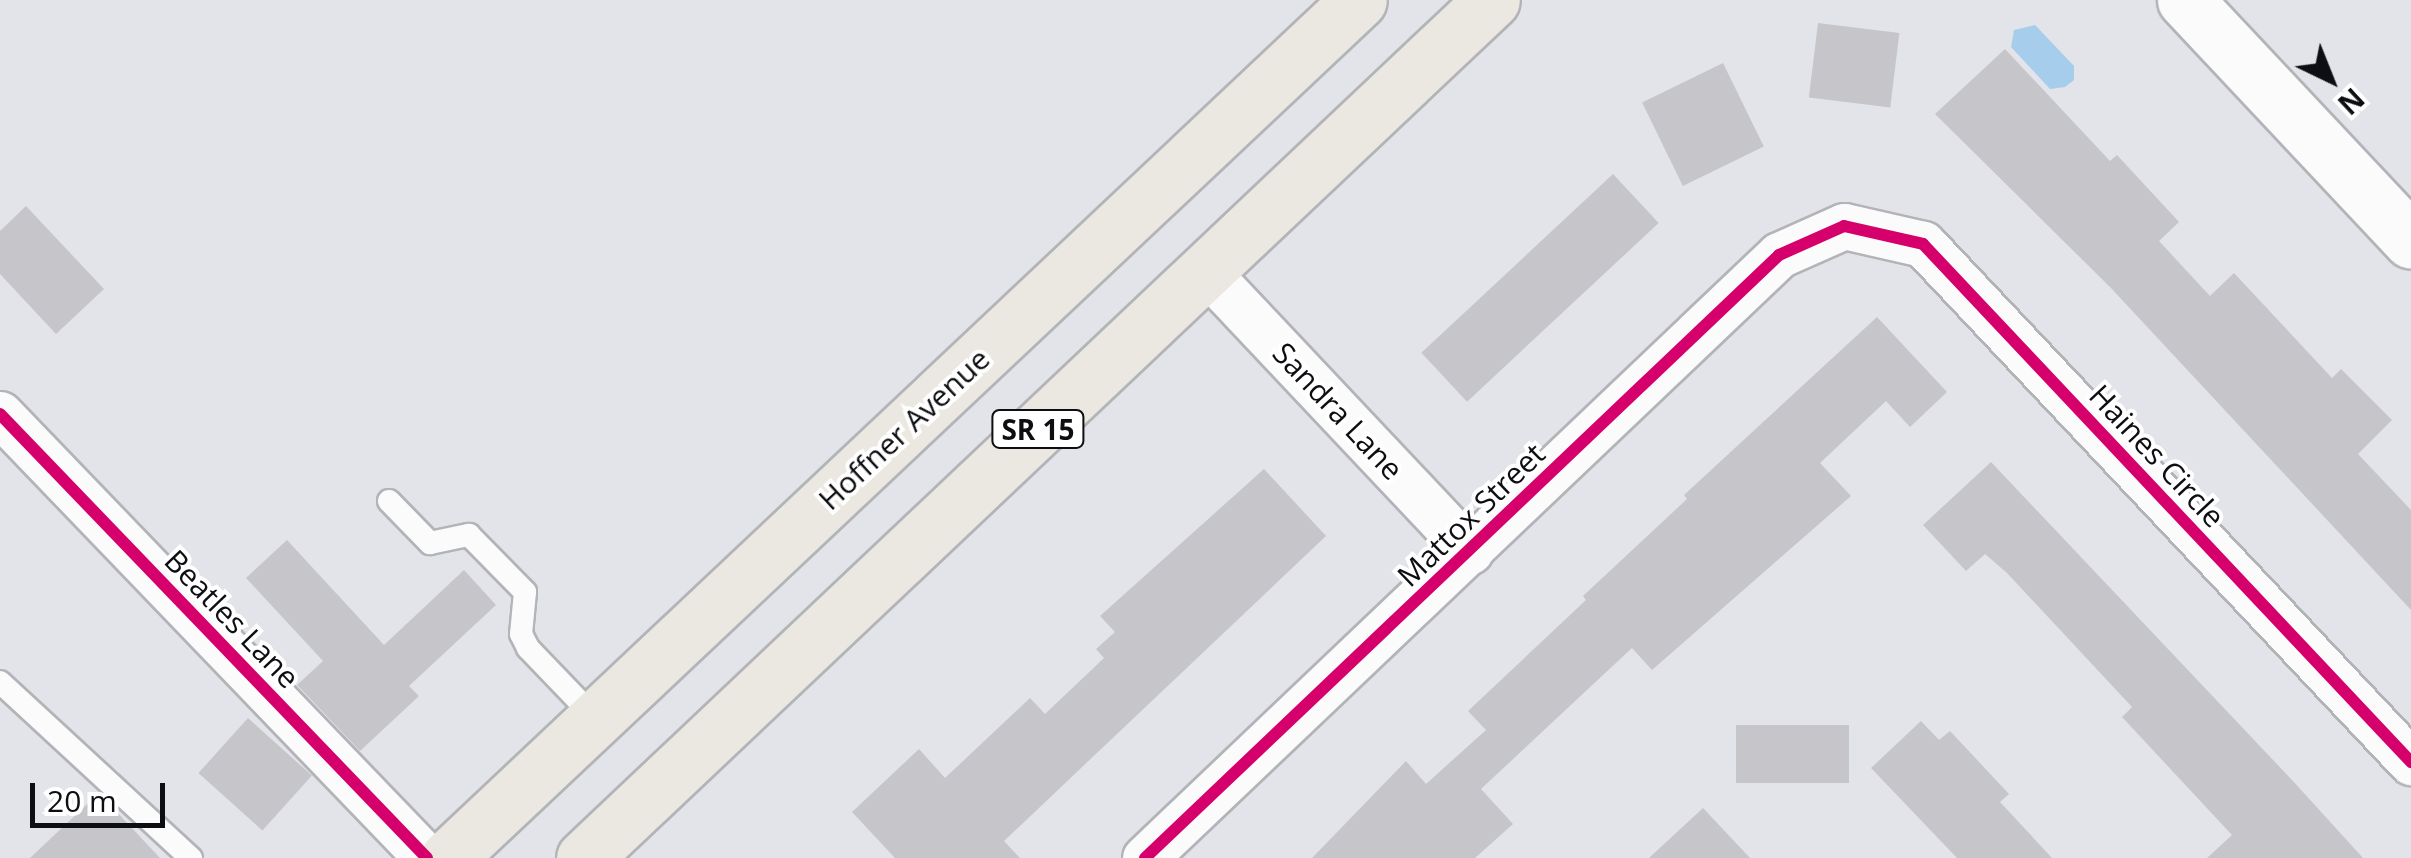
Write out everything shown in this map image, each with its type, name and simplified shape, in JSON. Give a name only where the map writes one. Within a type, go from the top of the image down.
[{"type":"main road","name":"Hoffner Avenue","points":[[448,858],[1359,0]]},
{"type":"main road","name":"SR 15","points":[[584,858],[1492,0]]},
{"type":"street","points":[[2185,0],[2411,241]]},
{"type":"street","name":"Mattox Street","points":[[1145,858],[1778,255],[1844,226]]},
{"type":"street","name":"Haines Circle","points":[[1844,226],[1923,244],[2411,762]]},
{"type":"street","name":"Sandra Lane","points":[[1206,271],[1470,550]]},
{"type":"street","name":"Beatles Lane","points":[[0,414],[427,858]]},
{"type":"lane","points":[[389,501],[430,543],[469,534],[525,592],[521,634],[528,648],[596,719]]},
{"type":"lane","points":[[0,682],[190,858]]},
{"type":"water","points":[[2035,25],[2074,66],[2074,80],[2065,87],[2050,89],[2011,47],[2014,30]]},
{"type":"building","points":[[1818,23],[1899,33],[1890,107],[1809,97]]},
{"type":"building","points":[[2005,49],[2110,161],[2117,155],[2179,222],[2159,241],[2210,296],[2234,273],[2332,378],[2341,369],[2392,420],[2358,454],[2411,510],[2411,610],[2110,287],[1935,114]]},
{"type":"building","points":[[1723,63],[1764,147],[1683,186],[1642,102]]},
{"type":"building","points":[[1613,174],[1659,223],[1467,402],[1421,353]]},
{"type":"building","points":[[26,206],[104,289],[56,334],[0,274],[0,231]]},
{"type":"building","points":[[1877,317],[1947,392],[1910,427],[1886,401],[1820,463],[1851,496],[1652,670],[1632,648],[1481,789],[1513,824],[1475,858],[1312,858],[1406,761],[1426,784],[1486,730],[1468,711],[1687,499],[1684,495]]},
{"type":"building","points":[[1991,462],[2363,858],[2207,858],[2232,835],[2122,717],[2132,707],[2007,573],[1985,554],[1966,571],[1923,525]]},
{"type":"building","points":[[1264,469],[1326,536],[1004,841],[1020,858],[895,858],[852,812],[919,749],[945,778],[1030,698],[1045,714],[1104,658],[1096,649],[1115,632],[1100,616]]},
{"type":"building","points":[[287,540],[384,645],[464,570],[496,605],[409,686],[419,696],[360,751],[297,685],[323,661],[246,578]]},
{"type":"building","points":[[248,718],[312,776],[262,831],[198,773]]},
{"type":"building","points":[[1921,721],[1939,740],[1950,731],[2009,794],[2000,802],[2052,858],[1957,858],[1871,768]]},
{"type":"building","points":[[1736,725],[1849,725],[1849,783],[1736,783]]},
{"type":"building","points":[[99,793],[160,858],[30,858]]},
{"type":"building","points":[[1703,808],[1750,858],[1649,858]]},
{"type":"cycle path","points":[[1145,858],[1779,255],[1844,226],[1923,244],[2411,762]]},
{"type":"cycle path","points":[[0,414],[427,858]]}]
